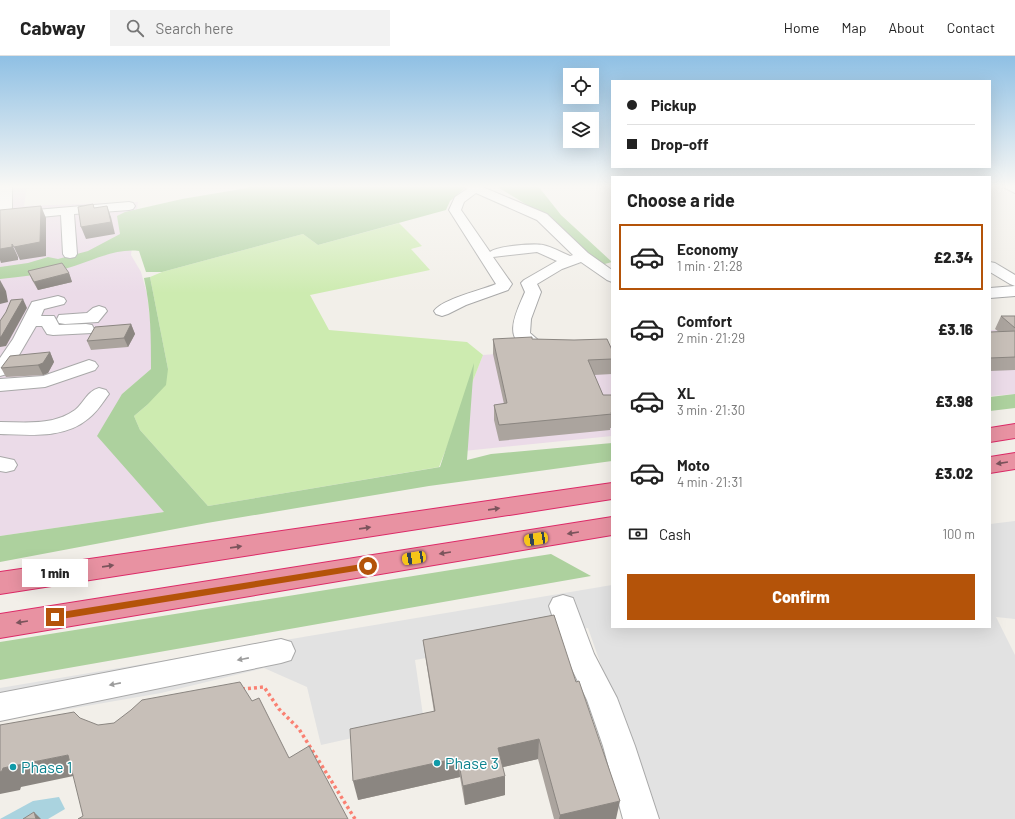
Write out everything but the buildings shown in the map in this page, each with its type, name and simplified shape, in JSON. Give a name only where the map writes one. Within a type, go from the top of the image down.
[{"type":"highway","points":[[991,435],[1015,431]]},
{"type":"highway","points":[[991,465],[1015,461]]},
{"type":"highway","points":[[0,583],[611,491]]},
{"type":"highway","points":[[0,626],[611,526]]},
{"type":"street","points":[[68,222],[70,254]]},
{"type":"street","points":[[442,311],[460,302],[503,288],[504,284],[462,222]]},
{"type":"street","points":[[546,222],[576,258]]},
{"type":"street","points":[[496,253],[537,248],[543,249],[576,258],[611,276]]},
{"type":"street","points":[[566,347],[532,344],[525,340],[521,333],[522,321],[533,292],[529,283],[556,266],[576,258]]},
{"type":"street","points":[[991,267],[1015,281]]},
{"type":"street","points":[[991,293],[1015,291]]},
{"type":"street","points":[[0,370],[30,322],[34,300],[58,301]]},
{"type":"street","points":[[30,322],[92,318],[99,311]]},
{"type":"street","points":[[48,320],[53,330],[86,329]]},
{"type":"street","points":[[0,385],[45,381],[89,366]]},
{"type":"street","points":[[0,428],[51,428],[69,423],[82,414],[99,394]]},
{"type":"street","points":[[563,606],[582,657],[602,698],[619,746],[635,797],[640,819]]},
{"type":"street","points":[[0,707],[281,651]]},
{"type":"path","points":[[238,690],[264,687],[279,709],[299,729],[355,819]]},
{"type":"shaded area","points":[[0,222],[135,222],[131,255],[141,272],[147,294],[151,329],[151,369],[122,394],[164,512],[0,536]]},
{"type":"shaded area","points":[[991,330],[1015,330],[1015,394],[991,396]]},
{"type":"shaded area","points":[[611,345],[611,436],[444,453],[483,355]]},
{"type":"shaded area","points":[[1015,521],[1015,619],[996,617],[1015,655],[1015,819],[655,819],[588,628],[415,660],[424,722],[321,745],[307,687],[264,668],[161,693],[0,721],[0,688],[611,585],[611,628],[991,628],[991,524]]},
{"type":"green space","points":[[118,222],[404,222],[318,245],[303,234],[162,272],[146,272],[139,251],[129,251],[110,254],[56,271],[0,279],[0,267],[28,263],[48,257],[58,259],[88,251],[120,234]]},
{"type":"green space","points":[[547,222],[568,222],[611,261],[601,265]]},
{"type":"green space","points":[[399,223],[422,246],[411,249],[430,270],[310,295],[329,330],[467,342],[483,355],[439,467],[208,506],[140,430],[134,416],[147,405],[168,369],[150,277],[162,272],[303,234],[318,245]]},
{"type":"green space","points":[[150,277],[168,369],[166,385],[134,416],[140,430],[208,506],[440,467],[474,363],[467,460],[491,454],[611,443],[611,461],[429,486],[207,523],[0,562],[0,536],[164,512],[97,436],[122,394],[151,369],[151,335],[144,278]]},
{"type":"green space","points":[[1015,394],[1015,408],[991,411],[991,397]]},
{"type":"green space","points":[[551,554],[591,576],[0,680],[0,642]]},
{"type":"water","points":[[59,797],[65,809],[48,819],[0,819],[33,801]]},
{"type":"place","name":"Phase 3","points":[[437,763]]},
{"type":"place","name":"Phase 1","points":[[13,767]]},
{"type":"route","points":[[55,617],[368,566]]}]
